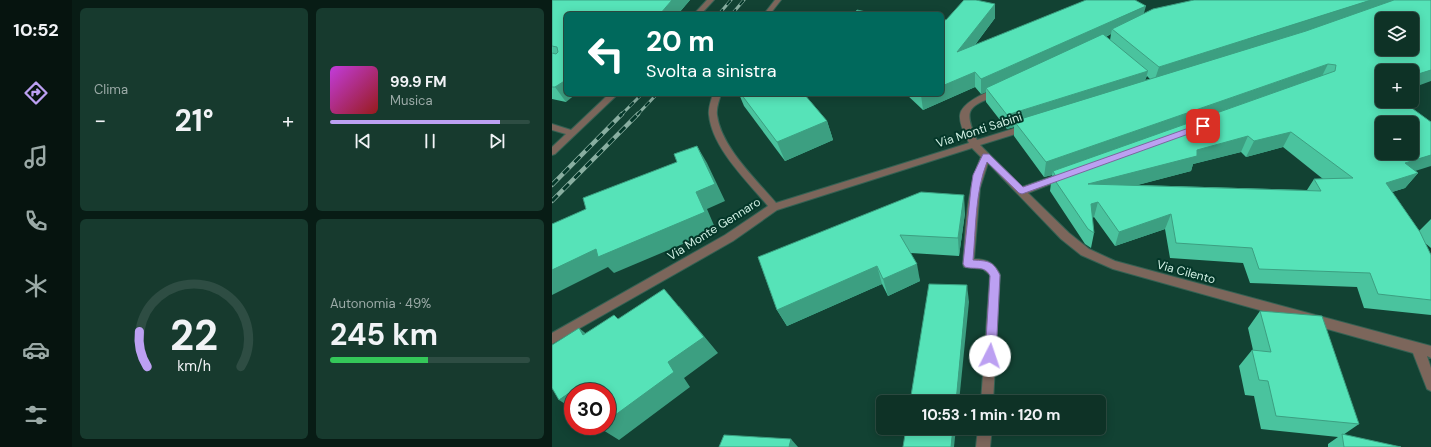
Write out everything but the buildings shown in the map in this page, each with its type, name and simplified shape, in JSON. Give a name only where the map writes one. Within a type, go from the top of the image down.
[{"type":"street","points":[[698,12],[711,0]]},
{"type":"street","points":[[769,12],[778,0]]},
{"type":"street","points":[[974,144],[965,124],[964,115],[966,110],[982,98],[1003,89]]},
{"type":"street","points":[[552,152],[612,96]]},
{"type":"street","name":"Via Monte Gennaro","points":[[552,340],[728,238],[774,207],[732,156],[719,136],[713,116],[717,96]]},
{"type":"street","name":"Via Monti Sabini","points":[[774,207],[1036,124]]},
{"type":"street","points":[[552,128],[572,133]]},
{"type":"street","name":"Via Cilento","points":[[974,144],[1022,191],[1057,229],[1086,252],[1113,265],[1431,352]]},
{"type":"street","points":[[986,156],[978,175],[975,188],[968,264],[985,265],[991,268],[995,275],[987,395]]},
{"type":"street","points":[[1022,191],[1075,172]]},
{"type":"street","points":[[1418,349],[1431,385]]},
{"type":"street","points":[[983,447],[984,435]]},
{"type":"railway","points":[[721,12],[731,0]]},
{"type":"railway","points":[[734,12],[744,0]]},
{"type":"railway","points":[[622,114],[640,96]]},
{"type":"railway","points":[[637,115],[655,96]]},
{"type":"railway","points":[[552,185],[622,114]]},
{"type":"railway","points":[[552,201],[638,114]]},
{"type":"route","points":[[990,356],[995,295],[995,275],[993,270],[985,265],[979,263],[968,264],[975,188],[978,175],[986,156],[1022,191],[1203,126]]}]
